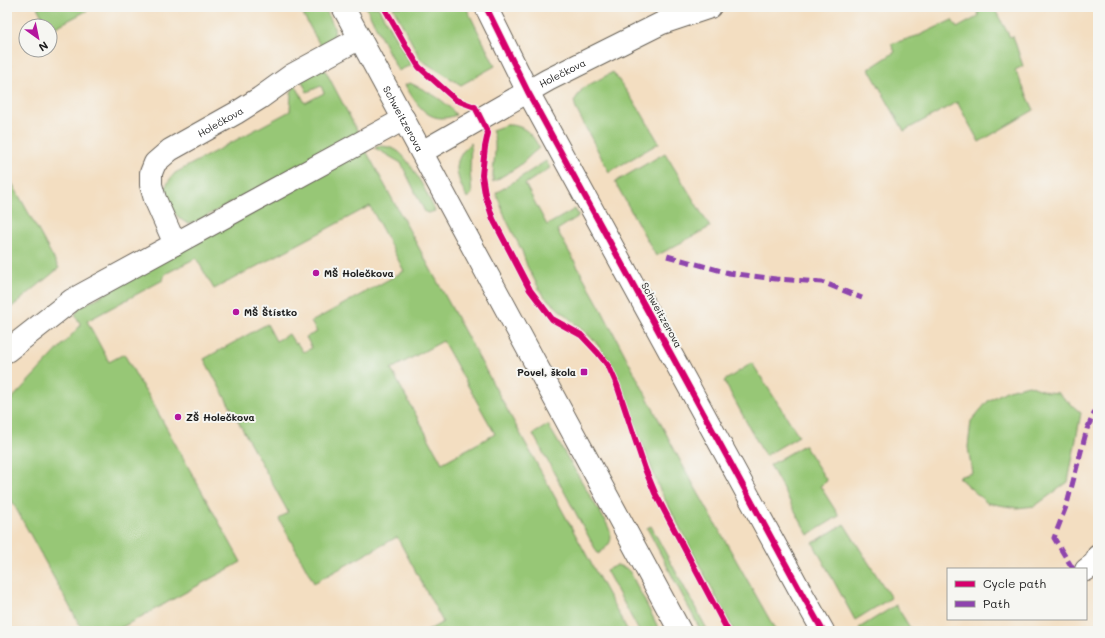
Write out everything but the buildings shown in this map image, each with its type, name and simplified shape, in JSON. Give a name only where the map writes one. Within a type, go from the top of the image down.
[{"type":"street","name":"Schweitzerova","points":[[343,7],[680,631]]},
{"type":"street","name":"Schweitzerova","points":[[486,7],[528,92],[823,631]]},
{"type":"street","name":"Holečkova","points":[[422,152],[548,80],[662,23],[710,7]]},
{"type":"street","name":"Holečkova","points":[[175,244],[155,200],[151,173],[155,163],[170,150],[236,113],[292,75],[360,38]]},
{"type":"street","points":[[7,351],[72,300],[404,120]]},
{"type":"street","points":[[1087,569],[1095,563],[1098,556]]},
{"type":"green space","points":[[37,7],[94,7],[58,26],[58,18],[43,18]]},
{"type":"green space","points":[[299,7],[324,7],[334,29],[332,39],[328,43],[321,47]]},
{"type":"green space","points":[[366,7],[378,7],[411,65],[398,71]]},
{"type":"green space","points":[[393,7],[466,7],[495,66],[461,85],[421,60]]},
{"type":"green space","points":[[976,7],[995,7],[994,8],[1010,37],[1013,36],[1023,66],[1015,70],[1034,110],[979,142],[957,102],[904,131],[869,69],[895,52],[891,44],[920,35],[952,20],[957,28],[979,16]]},
{"type":"green space","points":[[324,68],[359,134],[197,221],[188,223],[180,219],[167,201],[165,193],[166,185],[175,173],[290,111],[291,93],[295,84],[305,103],[324,93],[321,86],[307,92],[301,79]]},
{"type":"green space","points":[[613,72],[641,112],[659,143],[609,172],[576,109],[574,101],[583,88]]},
{"type":"green space","points":[[410,83],[442,100],[456,115],[447,118],[438,118],[425,112],[414,100],[405,85]]},
{"type":"green space","points":[[506,125],[517,126],[527,131],[534,138],[539,148],[519,166],[493,182],[495,142],[492,130]]},
{"type":"green space","points":[[471,143],[470,171],[472,194],[467,198],[460,182],[457,169],[460,156]]},
{"type":"green space","points":[[379,146],[395,149],[404,157],[419,180],[435,211],[428,213],[425,212],[401,163],[375,148]]},
{"type":"green space","name":"ZŠ Holečkova","points":[[365,149],[628,631],[427,631],[443,622],[397,537],[314,583],[279,519],[288,512],[204,359],[267,324],[276,341],[289,334],[295,344],[297,343],[303,352],[312,348],[306,337],[317,332],[311,322],[404,271],[370,206],[214,289],[196,258],[165,274],[163,280],[87,321],[109,362],[124,354],[241,562],[115,631],[83,631],[7,492],[7,404],[81,325],[75,315],[79,308]],"holes":[[[443,341],[495,434],[442,463],[391,369]]]},
{"type":"green space","points":[[665,153],[710,227],[656,256],[615,182]]},
{"type":"green space","points":[[546,161],[550,168],[525,184],[547,225],[575,209],[579,216],[557,230],[600,307],[683,466],[776,631],[734,631],[659,488],[617,376],[610,362],[594,340],[542,294],[527,266],[522,251],[506,219],[496,193]]},
{"type":"green space","points":[[7,174],[59,268],[7,311]]},
{"type":"green space","points":[[752,363],[799,436],[765,456],[724,381]]},
{"type":"green space","points":[[1029,385],[1047,392],[1058,393],[1081,413],[1068,482],[1035,506],[1017,508],[987,503],[958,477],[972,473],[968,447],[971,421],[988,401],[1008,390]]},
{"type":"green space","points":[[548,425],[607,524],[611,534],[609,544],[598,554],[533,434]]},
{"type":"green space","points":[[804,445],[827,481],[820,486],[839,516],[808,535],[770,465]]},
{"type":"green space","points":[[844,524],[891,598],[855,620],[813,543]]},
{"type":"green space","points":[[651,526],[708,631],[701,631],[647,528]]},
{"type":"green space","points":[[617,565],[626,568],[630,572],[660,631],[639,631],[606,570]]},
{"type":"green space","points":[[896,605],[912,631],[861,631],[859,628]]},
{"type":"marked path","points":[[667,256],[729,273],[776,279],[822,282],[862,298]]},
{"type":"marked path","points":[[1072,568],[1054,538],[1067,504],[1087,429],[1098,405]]},
{"type":"cycle path","points":[[384,7],[419,67],[456,100],[475,107],[488,133],[482,175],[485,194],[493,219],[530,290],[552,319],[581,335],[609,367],[617,385],[645,469],[655,493],[728,631]]},
{"type":"cycle path","points":[[486,7],[528,92],[823,631]]},
{"type":"place","name":"MŠ Holečkova","points":[[316,273]]},
{"type":"place","name":"MŠ Štístko","points":[[236,312]]},
{"type":"place","name":"Povel, škola","points":[[584,372]]},
{"type":"place","name":"ZŠ Holečkova","points":[[178,417]]}]
